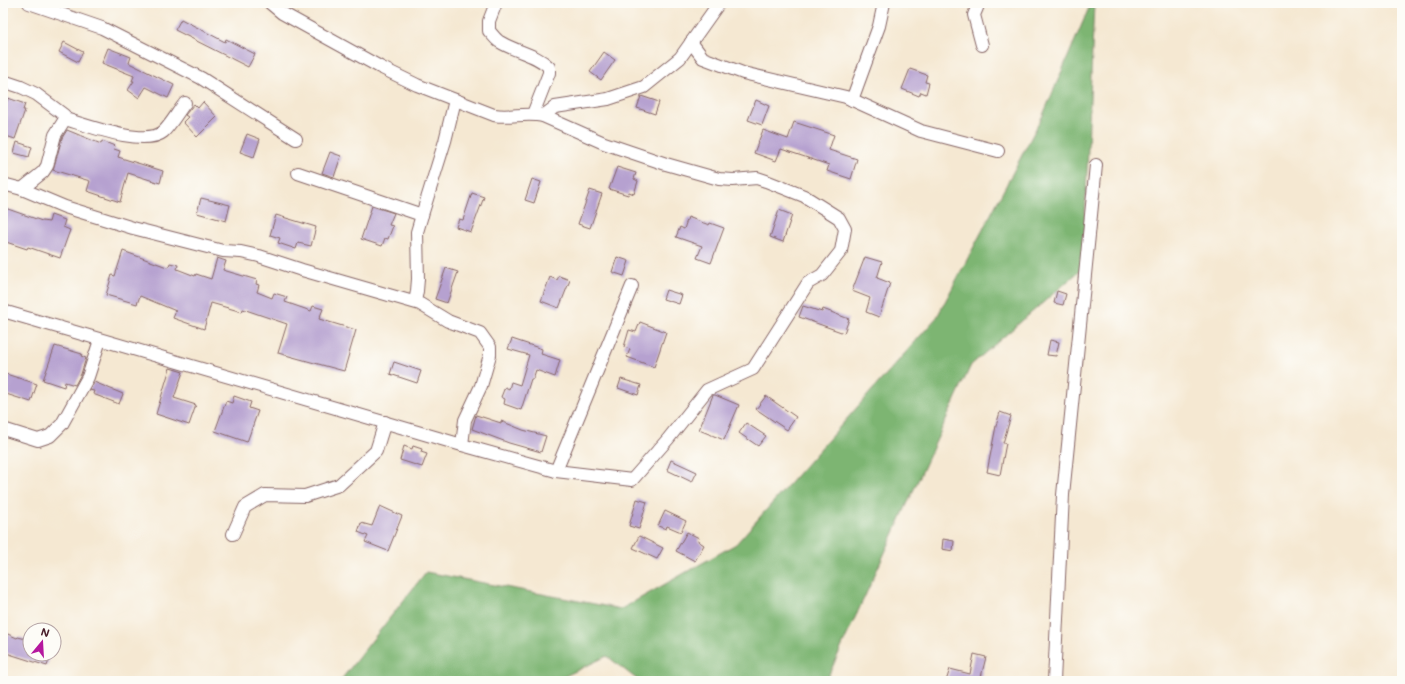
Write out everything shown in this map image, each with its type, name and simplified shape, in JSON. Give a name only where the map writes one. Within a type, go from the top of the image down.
[{"type":"street","points":[[29,3],[102,28],[201,78],[296,139]]},
{"type":"street","points":[[270,3],[282,13],[380,67],[417,85],[494,116],[505,117],[538,115],[555,107],[608,100],[644,87],[680,58],[719,3]]},
{"type":"street","points":[[496,3],[489,21],[489,31],[499,42],[544,62],[550,67],[538,115]]},
{"type":"street","points":[[852,100],[879,26],[884,3]]},
{"type":"street","points":[[979,3],[974,15],[982,45]]},
{"type":"street","points":[[691,42],[703,58],[742,73],[846,97],[921,131],[998,151]]},
{"type":"street","points":[[3,81],[36,94],[64,115],[65,119],[127,136],[145,138],[162,132],[185,102]]},
{"type":"street","points":[[415,302],[418,279],[417,232],[446,141],[455,100]]},
{"type":"street","points":[[3,311],[66,328],[100,340],[244,379],[385,422],[556,471],[632,480],[707,390],[753,368],[808,283],[822,276],[841,251],[845,229],[839,218],[804,196],[766,181],[757,178],[732,180],[719,179],[666,164],[604,143],[538,115]]},
{"type":"street","points":[[22,190],[43,172],[47,166],[55,134],[65,119]]},
{"type":"street","points":[[1054,681],[1063,495],[1096,165]]},
{"type":"street","points":[[298,173],[422,215]]},
{"type":"street","points":[[3,184],[65,207],[133,228],[223,251],[241,252],[259,256],[302,270],[415,302],[448,322],[480,333],[490,347],[490,355],[481,386],[465,420],[462,444]]},
{"type":"street","points":[[556,471],[632,286]]},
{"type":"street","points":[[3,429],[38,440],[50,436],[62,424],[88,377],[100,340]]},
{"type":"street","points":[[233,534],[245,507],[264,495],[305,496],[339,485],[376,451],[385,422]]},
{"type":"green space","points":[[1091,3],[1094,3],[1083,268],[971,365],[826,681],[639,681],[607,656],[555,681],[340,681],[426,572],[621,609],[736,544],[937,317],[1043,115]]},
{"type":"building","points":[[181,19],[225,42],[226,39],[255,54],[248,67],[175,30]]},
{"type":"building","points":[[64,42],[83,52],[78,62],[59,52]]},
{"type":"building","points":[[108,48],[131,57],[129,63],[174,85],[168,98],[146,87],[139,98],[128,90],[134,81],[132,81],[134,76],[102,63]]},
{"type":"building","points":[[604,52],[615,60],[601,80],[590,72]]},
{"type":"building","points":[[910,69],[927,75],[925,82],[929,83],[926,94],[921,92],[919,96],[902,89]]},
{"type":"building","points":[[641,96],[659,102],[655,114],[637,108]]},
{"type":"building","points":[[8,98],[25,104],[23,110],[25,110],[15,139],[3,135],[3,103],[6,104]]},
{"type":"building","points":[[756,100],[769,106],[762,125],[748,120]]},
{"type":"building","points":[[203,102],[217,117],[197,137],[183,122],[188,117],[185,115],[194,104],[198,108]]},
{"type":"building","points":[[794,122],[834,135],[829,150],[857,159],[851,179],[827,171],[829,165],[781,149],[776,161],[754,153],[763,130],[788,139]]},
{"type":"building","points":[[67,130],[101,144],[102,141],[115,146],[114,149],[120,151],[118,157],[163,171],[160,183],[128,173],[120,202],[87,191],[90,181],[53,170],[62,138]]},
{"type":"building","points":[[247,134],[260,139],[254,157],[240,152]]},
{"type":"building","points":[[17,142],[32,147],[29,157],[14,153]]},
{"type":"building","points":[[330,152],[341,156],[334,177],[322,173]]},
{"type":"building","points":[[617,167],[636,173],[634,179],[638,181],[634,194],[629,192],[628,195],[609,189]]},
{"type":"building","points":[[532,179],[541,182],[534,203],[525,200]]},
{"type":"building","points":[[590,190],[602,194],[590,228],[578,224]]},
{"type":"building","points":[[472,193],[484,197],[471,232],[456,227],[459,219],[463,220]]},
{"type":"building","points":[[201,198],[230,205],[226,221],[197,213]]},
{"type":"building","points":[[372,206],[394,213],[389,225],[393,226],[388,239],[385,238],[382,246],[361,239]]},
{"type":"building","points":[[5,208],[42,221],[49,222],[51,215],[65,220],[63,227],[70,230],[60,258],[28,247],[27,249],[3,241],[3,216]]},
{"type":"building","points":[[779,210],[792,215],[783,242],[770,237]]},
{"type":"building","points":[[276,215],[316,227],[311,246],[298,243],[296,249],[278,243],[280,238],[270,235]]},
{"type":"building","points":[[688,217],[709,225],[710,223],[724,228],[711,263],[697,258],[702,246],[676,237],[680,227],[684,229]]},
{"type":"building","points":[[123,251],[167,267],[170,263],[178,265],[177,269],[195,276],[196,274],[211,279],[217,258],[226,261],[223,270],[257,280],[256,284],[259,285],[257,292],[272,298],[274,293],[287,297],[285,302],[311,311],[313,306],[323,309],[319,319],[356,330],[344,371],[278,353],[287,324],[243,309],[242,312],[211,303],[204,329],[173,318],[176,311],[140,296],[137,304],[106,295],[112,275],[115,276]]},
{"type":"building","points":[[617,257],[629,261],[624,276],[612,272]]},
{"type":"building","points":[[865,257],[882,262],[877,278],[890,283],[879,317],[866,312],[870,298],[852,291]]},
{"type":"building","points":[[446,268],[458,272],[447,303],[435,299]]},
{"type":"building","points":[[559,276],[570,280],[559,308],[541,301],[550,277],[557,280]]},
{"type":"building","points":[[666,290],[682,295],[679,304],[663,299]]},
{"type":"building","points":[[1057,291],[1066,294],[1063,305],[1054,303]]},
{"type":"building","points":[[803,306],[822,312],[823,309],[849,319],[844,333],[799,317]]},
{"type":"building","points":[[640,322],[666,332],[654,367],[627,357],[630,349],[624,347],[629,330],[636,332]]},
{"type":"building","points":[[512,339],[542,349],[541,354],[560,360],[555,377],[536,370],[533,379],[531,379],[521,410],[504,404],[505,399],[501,397],[505,387],[509,389],[511,382],[520,385],[529,355],[508,349]]},
{"type":"building","points":[[1050,340],[1059,342],[1056,356],[1047,355]]},
{"type":"building","points":[[55,346],[82,354],[81,356],[86,358],[81,374],[75,385],[65,382],[64,387],[43,380]]},
{"type":"building","points":[[394,362],[421,371],[417,383],[390,374]]},
{"type":"building","points":[[170,368],[183,372],[174,398],[196,405],[189,425],[156,414]]},
{"type":"building","points":[[3,373],[37,384],[31,402],[3,393]]},
{"type":"building","points":[[621,379],[641,385],[638,395],[618,388]]},
{"type":"building","points":[[94,382],[123,394],[119,404],[93,394],[94,391],[89,390]]},
{"type":"building","points":[[713,395],[739,405],[724,440],[699,430]]},
{"type":"building","points":[[234,396],[251,402],[249,408],[258,411],[247,442],[215,431],[226,401],[232,403]]},
{"type":"building","points":[[766,396],[796,417],[787,430],[756,409]]},
{"type":"building","points":[[1000,412],[1011,416],[1003,443],[1006,443],[1000,475],[987,472]]},
{"type":"building","points":[[476,415],[501,423],[501,421],[523,430],[546,436],[541,452],[509,443],[472,429]]},
{"type":"building","points":[[746,423],[766,436],[758,446],[739,433]]},
{"type":"building","points":[[404,446],[412,449],[413,446],[422,449],[421,452],[427,454],[422,467],[400,460]]},
{"type":"building","points":[[671,460],[697,472],[692,482],[667,470]]},
{"type":"building","points":[[637,499],[647,502],[639,529],[629,526]]},
{"type":"building","points":[[380,506],[402,516],[388,551],[365,542],[368,536],[358,532],[361,523],[372,526]]},
{"type":"building","points":[[665,511],[686,521],[681,532],[667,526],[666,529],[658,526]]},
{"type":"building","points":[[687,532],[699,538],[698,541],[704,545],[695,561],[676,551]]},
{"type":"building","points":[[639,536],[663,548],[657,559],[633,548]]},
{"type":"building","points":[[943,539],[954,541],[953,551],[942,549]]},
{"type":"building","points":[[3,632],[17,638],[22,638],[22,658],[3,652]]},
{"type":"building","points":[[974,654],[986,657],[981,677],[985,678],[985,681],[946,681],[950,669],[970,674]]},
{"type":"building","points":[[34,662],[48,662],[47,666]]}]
